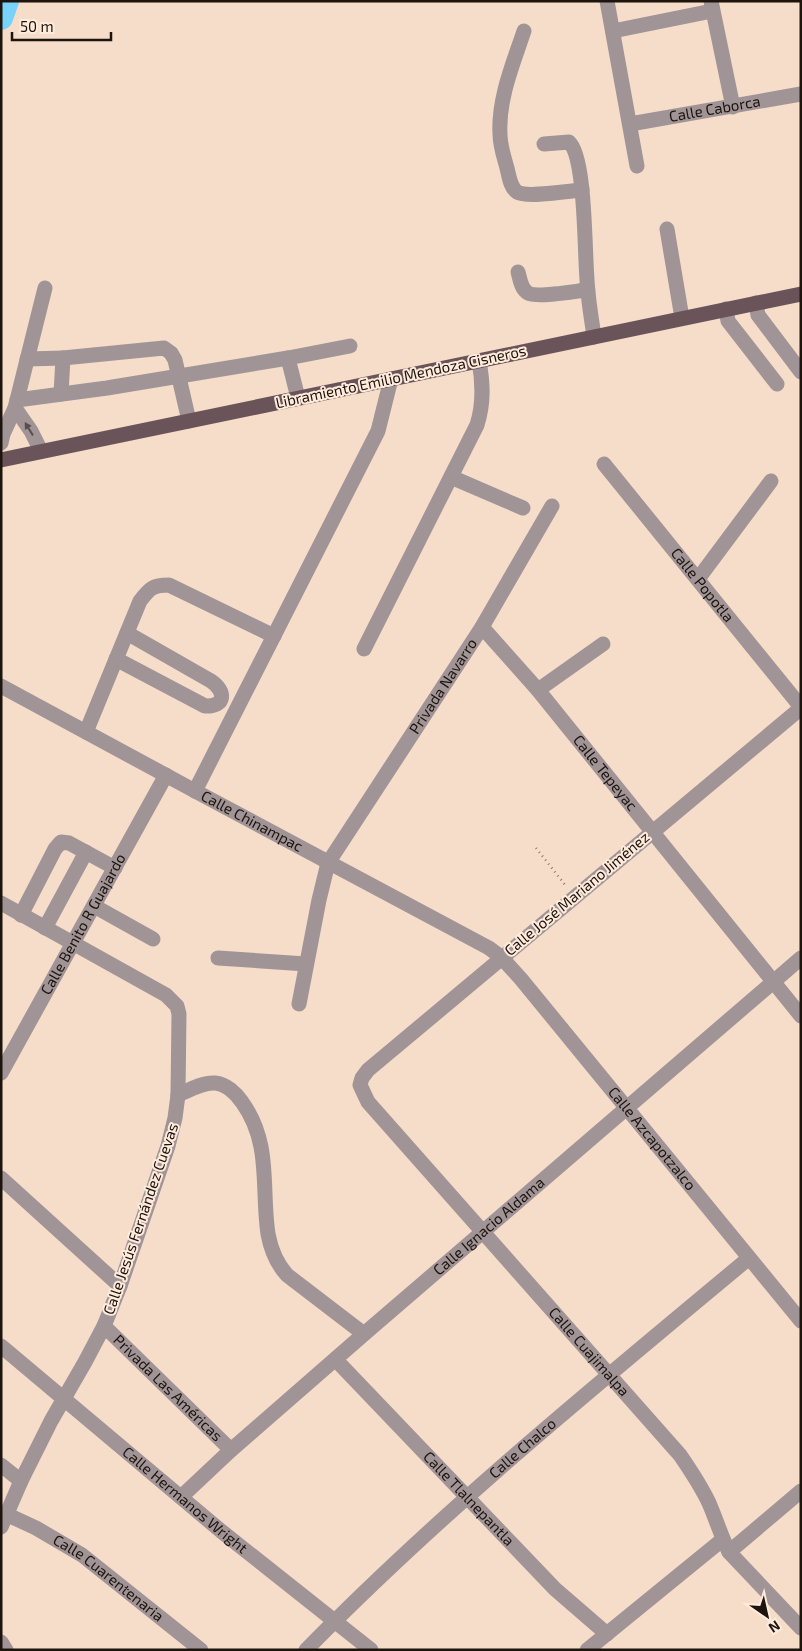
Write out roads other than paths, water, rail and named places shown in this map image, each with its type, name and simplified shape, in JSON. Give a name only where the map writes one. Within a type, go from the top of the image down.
[{"type":"main road","name":"Libramiento Emilio Mendoza Cisneros","points":[[1,460],[801,294]]},
{"type":"street","points":[[607,1],[637,166]]},
{"type":"street","points":[[613,31],[712,6],[733,107]]},
{"type":"street","points":[[524,31],[502,99],[500,119],[500,136],[511,185],[516,192],[521,194],[545,194],[582,190]]},
{"type":"street","name":"Calle Caborca","points":[[630,124],[801,94]]},
{"type":"street","points":[[544,144],[569,142],[573,145],[577,157],[582,190],[587,290],[594,337]]},
{"type":"street","points":[[667,229],[682,318]]},
{"type":"street","points":[[518,272],[524,290],[535,296],[587,290]]},
{"type":"street","points":[[1,443],[16,404],[45,288]]},
{"type":"street","points":[[756,303],[758,314],[801,372]]},
{"type":"street","points":[[726,309],[728,321],[777,384]]},
{"type":"street","points":[[16,404],[61,394],[180,376],[350,346]]},
{"type":"street","points":[[27,359],[63,358],[164,348],[171,353],[175,360],[190,421]]},
{"type":"street","points":[[61,394],[63,358]]},
{"type":"street","points":[[288,358],[298,398]]},
{"type":"street","points":[[364,650],[477,425],[481,412],[482,377],[479,361]]},
{"type":"street","points":[[195,791],[378,430],[391,379]]},
{"type":"street","points":[[16,404],[41,451]]},
{"type":"street","name":"Calle Popotla","points":[[604,464],[801,707]]},
{"type":"street","points":[[451,477],[523,508]]},
{"type":"street","points":[[698,579],[772,481]]},
{"type":"street","name":"Privada Navarro","points":[[328,863],[482,627],[552,506]]},
{"type":"street","points":[[86,732],[140,601],[148,591],[157,586],[170,585],[274,636]]},
{"type":"street","name":"Calle Tepeyac","points":[[482,627],[538,690],[801,1016]]},
{"type":"street","points":[[116,659],[205,706],[212,706],[218,703],[222,697],[218,686],[211,680],[127,633]]},
{"type":"street","points":[[538,690],[603,644]]},
{"type":"street","name":"Calle Chinampac","points":[[1,686],[489,948],[501,957]]},
{"type":"street","name":"Calle José Mariano Jiménez","points":[[360,1085],[362,1078],[368,1070],[801,707]]},
{"type":"street","name":"Calle Benito R Guajardo","points":[[1,1072],[166,775]]},
{"type":"street","points":[[21,915],[58,845],[65,842],[115,868]]},
{"type":"street","points":[[45,928],[86,852]]},
{"type":"street","points":[[299,1004],[328,863]]},
{"type":"street","points":[[1,903],[73,943]]},
{"type":"street","points":[[94,906],[153,939]]},
{"type":"street","name":"Calle Jesús Fernández Cuevas","points":[[5,1521],[21,1481],[104,1326],[120,1286],[168,1146],[178,1095],[180,1014],[177,1006],[166,995],[73,943]]},
{"type":"street","name":"Calle Azcapotzalco","points":[[501,957],[801,1320]]},
{"type":"street","points":[[218,958],[306,964]]},
{"type":"street","name":"Calle Ignacio Aldama","points":[[181,1497],[231,1450],[364,1334],[801,958]]},
{"type":"street","points":[[178,1095],[204,1084],[214,1083],[225,1086],[236,1094],[253,1119],[258,1133],[264,1162],[268,1234],[272,1252],[278,1265],[286,1276],[364,1334]]},
{"type":"street","name":"Calle Cuajimalpa","points":[[360,1085],[368,1102],[680,1455],[697,1480],[709,1503],[726,1546],[797,1618]]},
{"type":"street","points":[[1,1178],[120,1286]]},
{"type":"street","name":"Calle Chalco","points":[[306,1650],[334,1621],[467,1496],[749,1258]]},
{"type":"street","name":"Privada Las Américas","points":[[104,1326],[231,1450]]},
{"type":"street","name":"Calle Hermanos Wright","points":[[1,1346],[221,1531],[371,1650]]},
{"type":"street","name":"Calle Tlalnepantla","points":[[336,1360],[555,1589],[607,1634]]},
{"type":"street","points":[[1,1465],[21,1481]]},
{"type":"street","points":[[587,1650],[801,1491]]},
{"type":"street","name":"Calle Cuarentenaria","points":[[5,1521],[36,1528],[82,1556],[201,1650]]},
{"type":"street","points":[[1,1642],[6,1650]]},
{"type":"waterway","points":[[1,18],[7,1]]}]
